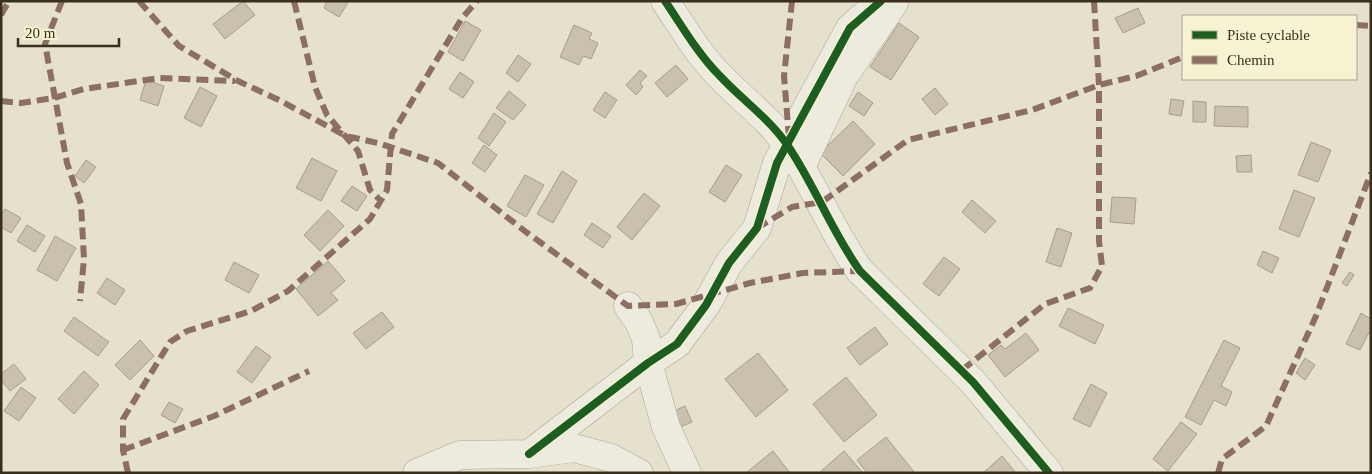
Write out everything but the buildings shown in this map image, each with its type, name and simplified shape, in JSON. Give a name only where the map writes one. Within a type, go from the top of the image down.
[{"type":"street","points":[[665,1],[718,75],[751,105],[794,156],[846,251],[860,271],[973,382],[1049,473]]},
{"type":"street","points":[[529,454],[648,363],[677,344],[706,305],[729,263],[756,228],[777,163],[794,156],[890,2]]},
{"type":"street","points":[[628,306],[639,322],[646,339],[648,363],[666,427],[687,473]]},
{"type":"street","points":[[417,473],[460,455],[529,454],[574,448],[611,458],[639,473]]},
{"type":"marked path","points":[[1,15],[9,1]]},
{"type":"marked path","points":[[62,1],[45,44],[67,163],[81,204],[84,259],[80,301]]},
{"type":"marked path","points":[[139,1],[179,46],[238,81],[279,100],[346,136],[378,143],[438,163],[526,232],[628,306],[676,304],[750,283],[803,273],[860,271]]},
{"type":"marked path","points":[[294,1],[315,87],[327,115],[358,151],[370,190],[381,201]]},
{"type":"marked path","points":[[128,473],[123,450],[123,419],[170,342],[187,331],[251,311],[288,291],[370,219],[387,190],[392,134],[462,18],[477,1]]},
{"type":"marked path","points":[[789,138],[784,76],[792,1]]},
{"type":"marked path","points":[[962,370],[1045,304],[1090,288],[1102,266],[1099,241],[1099,85],[1094,1]]},
{"type":"marked path","points":[[1357,25],[1371,26]]},
{"type":"marked path","points":[[757,228],[792,207],[822,202],[908,140],[1032,110],[1099,85],[1136,76],[1182,57]]},
{"type":"marked path","points":[[1,101],[21,103],[54,98],[84,89],[159,78],[235,81]]},
{"type":"marked path","points":[[1218,473],[1222,459],[1266,426],[1316,316],[1371,173]]},
{"type":"marked path","points":[[123,450],[214,416],[309,371]]},
{"type":"cycle path","points":[[665,1],[690,40],[711,67],[781,136],[798,161],[841,241],[860,271],[973,382],[1049,473]]},
{"type":"cycle path","points":[[529,454],[648,363],[677,344],[706,305],[729,263],[757,228],[777,163],[850,28],[881,1]]}]
